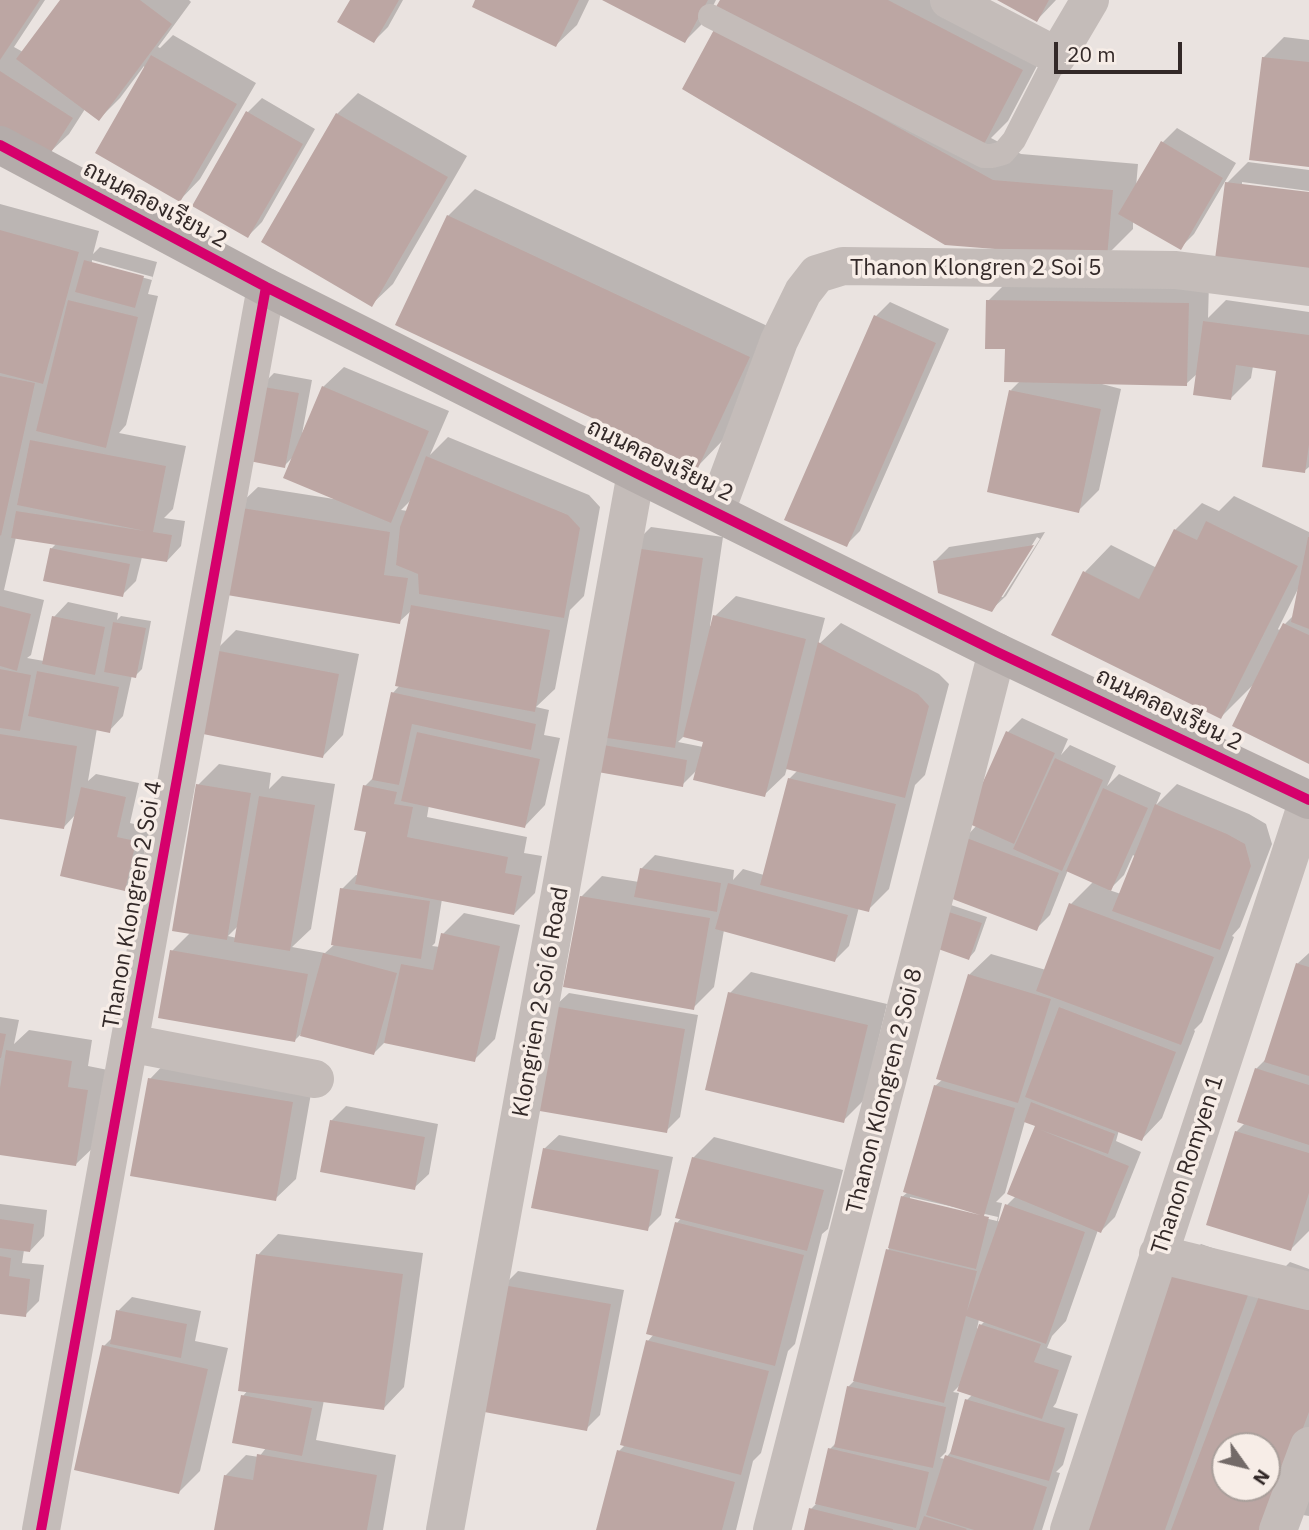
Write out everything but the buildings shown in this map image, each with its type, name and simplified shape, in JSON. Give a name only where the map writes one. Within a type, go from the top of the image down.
[{"type":"street","points":[[949,0],[1057,57],[1090,0]]},
{"type":"street","name":"ถนนคลองเรียน 2","points":[[0,145],[265,287],[636,473],[998,652],[1309,800]]},
{"type":"street","name":"Thanon Klongren 2 Soi 5","points":[[716,511],[779,341],[803,292],[817,274],[843,266],[1176,270],[1309,287]]},
{"type":"street","name":"Thanon Klongren 2 Soi 4","points":[[41,1530],[265,287]]},
{"type":"street","name":"Klongrien 2 Soi 6 Road","points":[[446,1530],[636,473]]},
{"type":"street","name":"Thanon Klongren 2 Soi 8","points":[[772,1530],[998,652]]},
{"type":"street","name":"Thanon Romyen 1","points":[[1069,1530],[1309,800]]},
{"type":"street","points":[[129,1043],[315,1079]]},
{"type":"street","points":[[1158,1254],[1309,1291]]},
{"type":"street","points":[[1278,1530],[1309,1446]]},
{"type":"lane","points":[[710,16],[984,156],[1003,153],[1014,140],[1057,57]]},
{"type":"cycle path","points":[[0,145],[266,287],[636,473],[997,652],[1309,800]]},
{"type":"cycle path","points":[[41,1530],[266,287]]}]
